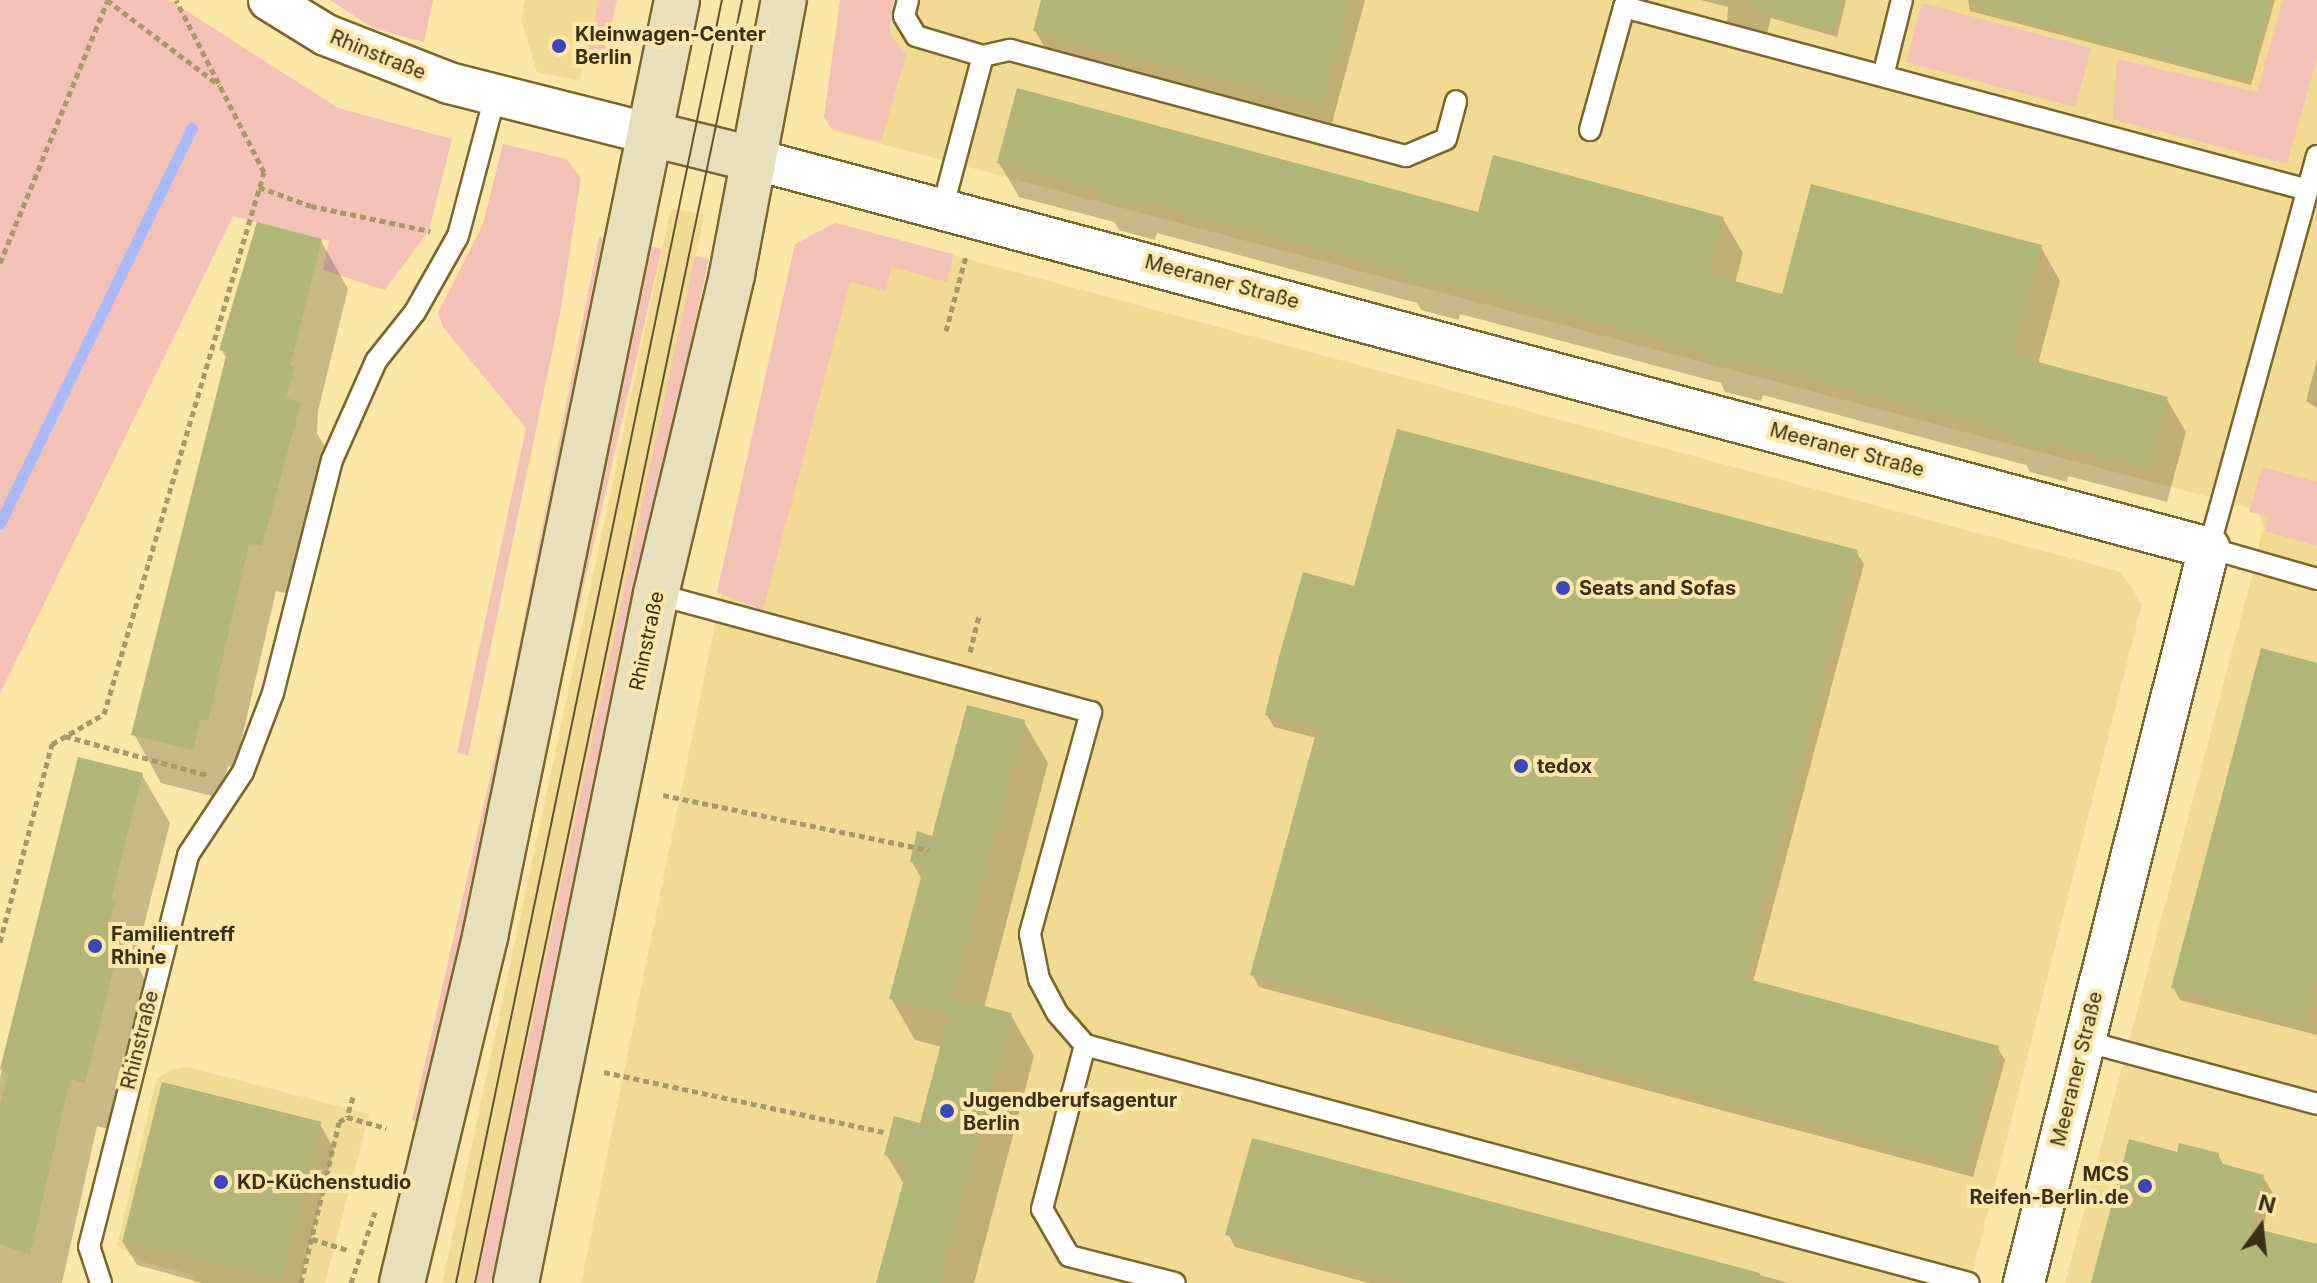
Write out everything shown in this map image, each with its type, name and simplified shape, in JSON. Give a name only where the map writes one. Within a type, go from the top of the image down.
[{"type":"main road","points":[[402,1283],[485,937],[677,0]]},
{"type":"main road","name":"Rhinstraße","points":[[516,1283],[656,594],[732,274],[784,0]]},
{"type":"main road","points":[[651,134],[753,159]]},
{"type":"street","name":"Rhinstraße","points":[[269,0],[326,35],[495,96],[651,134]]},
{"type":"street","name":"Meeraner Straße","points":[[753,159],[943,206],[2209,548],[2024,1283]]},
{"type":"lane","points":[[908,0],[904,16],[916,36],[983,56],[1010,50],[1406,156],[1446,139],[1456,101]]},
{"type":"lane","points":[[1883,76],[1902,0]]},
{"type":"lane","points":[[1590,130],[1624,7],[2308,190]]},
{"type":"lane","points":[[943,206],[983,56]]},
{"type":"lane","name":"Rhinstraße","points":[[101,1283],[89,1247],[188,855],[243,772],[273,693],[332,460],[376,361],[415,312],[458,236],[495,96]]},
{"type":"lane","points":[[2317,156],[2209,548],[2317,579]]},
{"type":"lane","points":[[656,594],[1091,712],[1030,934],[1039,979],[1057,1013],[1085,1045],[1969,1283]]},
{"type":"lane","points":[[2084,1041],[2317,1104]]},
{"type":"lane","points":[[1085,1045],[1042,1209],[1069,1256],[1175,1283]]},
{"type":"path","points":[[0,263],[108,0],[223,88]]},
{"type":"path","points":[[0,942],[52,744],[104,714],[264,172],[176,0]]},
{"type":"path","points":[[259,187],[366,219],[458,236]]},
{"type":"path","points":[[946,331],[968,251]]},
{"type":"path","points":[[964,676],[979,615]]},
{"type":"path","points":[[64,736],[212,776]]},
{"type":"path","points":[[663,795],[928,850]]},
{"type":"path","points":[[604,1072],[884,1132]]},
{"type":"path","points":[[301,1283],[339,1122],[347,1117],[353,1097]]},
{"type":"path","points":[[347,1117],[386,1128]]},
{"type":"path","points":[[312,1239],[348,1250]]},
{"type":"shaded area","points":[[0,0],[169,0],[338,108],[452,139],[429,230],[385,290],[323,270],[329,241],[233,216],[0,694]]},
{"type":"shaded area","points":[[330,0],[433,0],[424,42],[373,28]]},
{"type":"shaded area","name":"Kleinwagen-Center Berlin","points":[[525,0],[598,0],[580,81],[537,72],[521,20]]},
{"type":"shaded area","points":[[598,0],[617,0],[604,58],[587,55]]},
{"type":"shaded area","points":[[840,0],[893,0],[890,34],[906,54],[881,142],[831,128],[824,117]]},
{"type":"shaded area","points":[[857,0],[2317,0],[2317,1283],[2065,1283],[2254,568],[2263,527],[2258,510],[833,131],[830,124]]},
{"type":"shaded area","points":[[2283,0],[2317,0],[2317,58],[2287,164],[2113,119],[2117,59],[2257,92]]},
{"type":"shaded area","points":[[1922,3],[2091,48],[2075,107],[1906,62]]},
{"type":"shaded area","points":[[503,144],[566,159],[581,178],[560,314],[468,756],[457,753],[526,428],[443,327],[438,313],[483,224]]},
{"type":"shaded area","points":[[671,208],[704,215],[477,1283],[443,1282]]},
{"type":"shaded area","points":[[835,223],[2121,572],[2142,604],[1970,1283],[581,1283],[717,614],[800,242]]},
{"type":"shaded area","points":[[835,223],[953,254],[947,282],[892,267],[886,291],[850,282],[763,610],[717,592],[795,244]]},
{"type":"shaded area","points":[[599,237],[610,240],[472,905],[418,1122],[412,1120],[512,681]]},
{"type":"shaded area","points":[[649,246],[662,249],[423,1282],[411,1279]]},
{"type":"shaded area","points":[[695,256],[709,259],[491,1283],[477,1282]]},
{"type":"shaded area","points":[[2262,467],[2317,482],[2317,546],[2265,531],[2268,516],[2249,512]]},
{"type":"shaded area","name":"KD-Küchenstudio","points":[[187,1067],[369,1114],[325,1283],[192,1283],[194,1275],[145,1263],[117,1246],[156,1080],[170,1070]]},
{"type":"building","points":[[1041,0],[1350,0],[1322,105],[1033,31]]},
{"type":"building","points":[[1753,0],[1842,0],[1834,32],[1752,8]]},
{"type":"building","points":[[1981,0],[2271,0],[2248,80],[1980,10]]},
{"type":"building","points":[[1017,88],[1478,212],[1493,155],[1724,217],[1709,274],[1782,294],[1811,184],[2042,245],[2013,355],[2168,397],[2148,470],[2049,443],[2048,449],[2008,438],[2010,432],[1744,362],[1742,368],[1704,358],[1705,352],[1441,281],[1440,287],[1400,277],[1401,271],[1138,200],[1136,207],[1097,196],[1098,190],[997,163]]},
{"type":"building","points":[[257,222],[322,239],[290,366],[295,367],[286,398],[301,402],[262,546],[249,544],[208,721],[201,719],[193,750],[131,735],[227,352],[219,350]]},
{"type":"building","points":[[1397,429],[1858,550],[1744,978],[1999,1046],[1967,1165],[1250,975],[1317,729],[1265,715],[1279,657],[1303,572],[1354,586]]},
{"type":"building","points":[[2261,648],[2317,663],[2317,976],[2305,1023],[2171,988]]},
{"type":"building","points":[[967,705],[1025,720],[953,998],[1012,1013],[940,1283],[876,1283],[909,1161],[884,1155],[894,1116],[920,1123],[949,1014],[889,999],[924,866],[910,862],[917,831],[932,836]]},
{"type":"building","points":[[78,757],[143,773],[111,900],[116,901],[107,931],[122,935],[85,1083],[70,1079],[30,1255],[0,1244],[0,1105],[8,1075],[0,1069]]},
{"type":"building","name":"KD-Küchenstudio","points":[[162,1082],[321,1122],[281,1281],[122,1241]]},
{"type":"building","points":[[1252,1138],[1760,1273],[1759,1283],[1406,1283],[1225,1235]]},
{"type":"building","points":[[2129,1139],[2177,1152],[2179,1143],[2219,1153],[2216,1162],[2264,1175],[2250,1227],[2317,1244],[2317,1283],[2091,1283]]},
{"type":"waterway","points":[[0,523],[192,128]]},
{"type":"tram line","points":[[456,1283],[722,0]]},
{"type":"tram line","points":[[475,1283],[742,0]]},
{"type":"place","name":"Kleinwagen-Center Berlin","points":[[559,46]]},
{"type":"place","name":"Seats and Sofas","points":[[1563,588]]},
{"type":"place","name":"tedox","points":[[1521,766]]},
{"type":"place","name":"Familientreff Rhine","points":[[95,946]]},
{"type":"place","name":"Jugendberufsagentur Berlin","points":[[947,1111]]},
{"type":"place","name":"KD-Küchenstudio","points":[[221,1182]]},
{"type":"place","name":"MCS Reifen-Berlin.de","points":[[2145,1186]]}]
